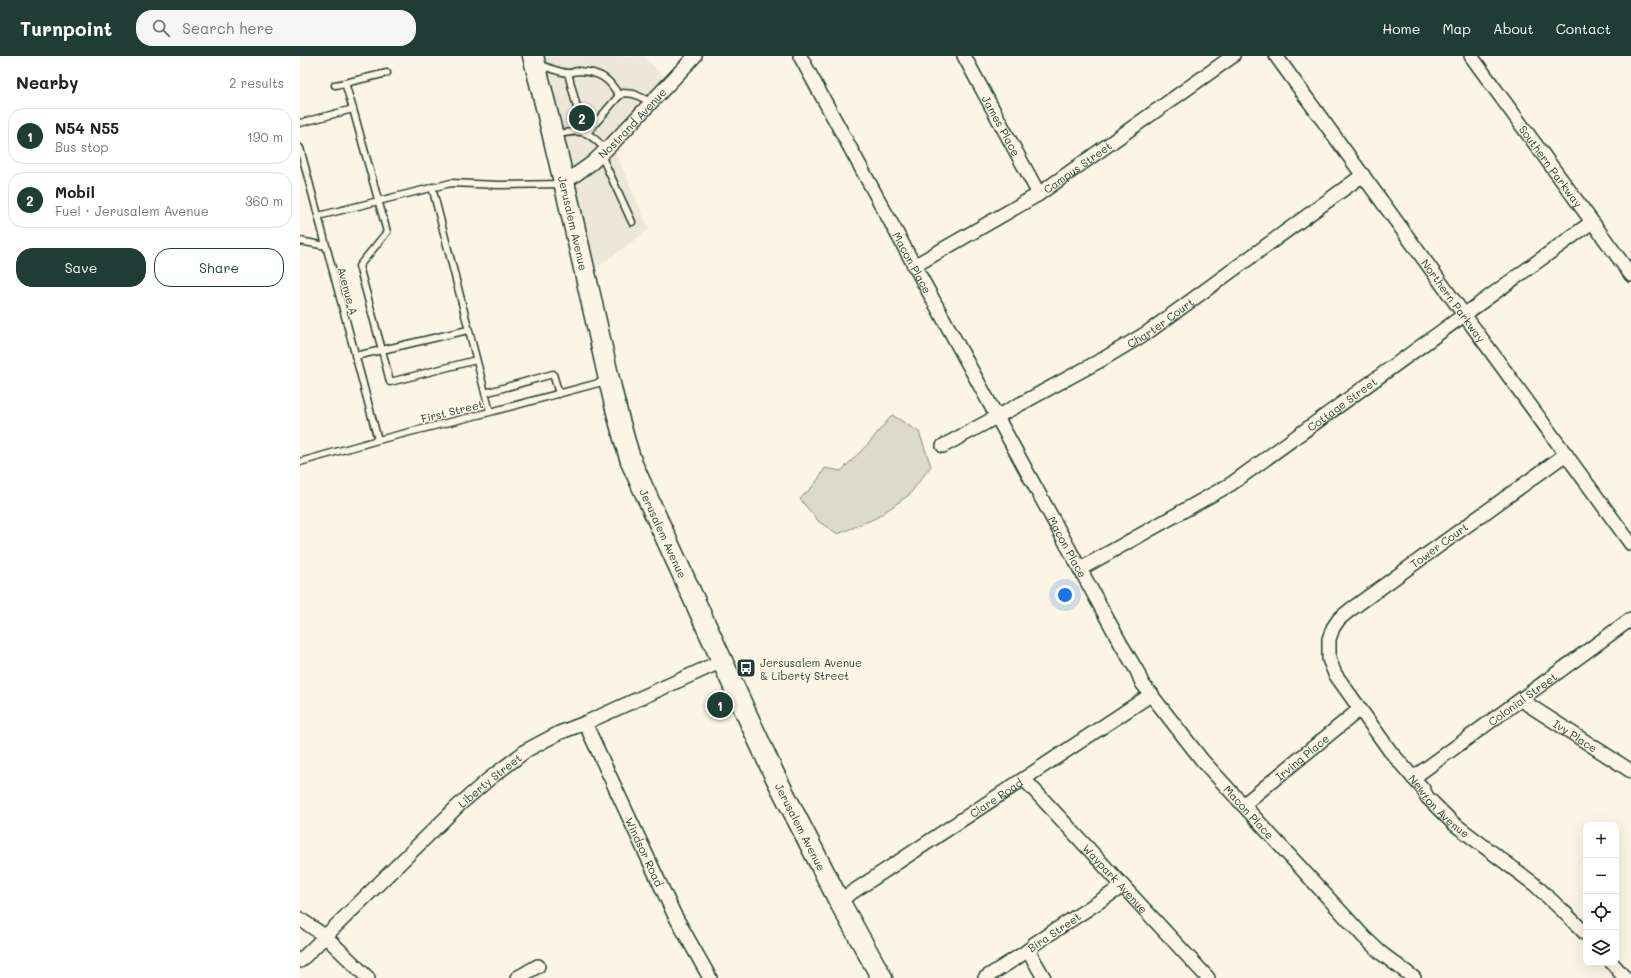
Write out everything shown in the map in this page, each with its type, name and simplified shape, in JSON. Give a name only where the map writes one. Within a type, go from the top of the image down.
[{"type":"main road","name":"Jerusalem Avenue","points":[[534,60],[553,135],[609,380],[626,446],[634,469],[772,772],[882,978]]},
{"type":"street","name":"Nostrand Avenue","points":[[564,183],[604,152],[695,56]]},
{"type":"street","name":"Macon Place","points":[[800,56],[996,417],[1121,644],[1138,671],[1142,683],[1202,760],[1364,937],[1414,978]]},
{"type":"street","name":"James Place","points":[[964,56],[1039,194]]},
{"type":"street","name":"Campus Street","points":[[914,266],[1039,194],[1233,56]]},
{"type":"street","name":"Northern Parkway","points":[[1276,56],[1631,544]]},
{"type":"street","name":"Southern Parkway","points":[[1472,56],[1631,275]]},
{"type":"street","name":"Charter Court","points":[[942,446],[1103,359],[1148,332],[1362,175]]},
{"type":"street","name":"Cottage Street","points":[[1080,568],[1232,484],[1592,222]]},
{"type":"street","name":"Tower Court","points":[[1328,648],[1329,639],[1333,628],[1339,619],[1350,610],[1566,454]]},
{"type":"street","name":"Colonial Street","points":[[1413,778],[1631,619]]},
{"type":"street","name":"Newton Avenue","points":[[1328,648],[1329,659],[1335,674],[1390,751],[1423,789],[1427,797],[1453,823],[1534,884],[1583,931]]},
{"type":"street","name":"Liberty Street","points":[[300,961],[454,810],[489,779],[527,750],[560,733],[722,661]]},
{"type":"street","name":"Clare Road","points":[[839,900],[1152,694]]},
{"type":"street","name":"Ivy Place","points":[[1521,700],[1631,771]]},
{"type":"street","name":"Irving Place","points":[[1243,805],[1360,709]]},
{"type":"street","name":"Windsor Road","points":[[585,723],[674,914],[710,978]]},
{"type":"street","name":"Waypark Avenue","points":[[1024,779],[1208,978]]},
{"type":"street","name":"Bira Street","points":[[985,978],[1032,948],[1034,944],[1122,886]]},
{"type":"street","points":[[300,919],[325,936],[368,978]]},
{"type":"street","points":[[1028,950],[1044,978]]},
{"type":"street","points":[[517,978],[538,966]]},
{"type":"street","points":[[1615,966],[1625,978]]},
{"type":"lane","points":[[534,60],[568,73],[577,71],[595,72],[605,78],[612,85],[619,96]]},
{"type":"lane","points":[[335,85],[387,73]]},
{"type":"lane","points":[[568,73],[580,119],[579,131]]},
{"type":"lane","points":[[345,83],[387,232],[359,266],[390,382],[476,360]]},
{"type":"lane","points":[[587,133],[623,93],[634,94],[651,102]]},
{"type":"lane","points":[[300,123],[352,109]]},
{"type":"lane","points":[[553,135],[577,130],[587,133],[594,138],[604,152],[632,222]]},
{"type":"lane","name":"Avenue A","points":[[300,148],[378,440]]},
{"type":"lane","points":[[318,216],[451,183],[499,185],[564,183]]},
{"type":"lane","points":[[432,187],[490,412]]},
{"type":"lane","points":[[300,241],[326,246]]},
{"type":"lane","points":[[355,356],[468,330]]},
{"type":"lane","points":[[485,393],[553,374],[558,394]]},
{"type":"lane","name":"First Street","points":[[300,462],[378,440],[609,380]]},
{"type":"shaded area","points":[[533,56],[643,56],[670,82],[612,144],[649,229],[586,276]]},
{"type":"shaded area","points":[[892,415],[919,432],[931,466],[909,495],[876,518],[838,534],[819,522],[800,499],[815,484],[825,468],[841,471],[869,443]]},
{"type":"place","name":"Mobil","points":[[582,118]]},
{"type":"place","name":"Jersusalem Avenue & Liberty Street","points":[[746,668]]},
{"type":"place","name":"N54 N55","points":[[720,705]]}]
